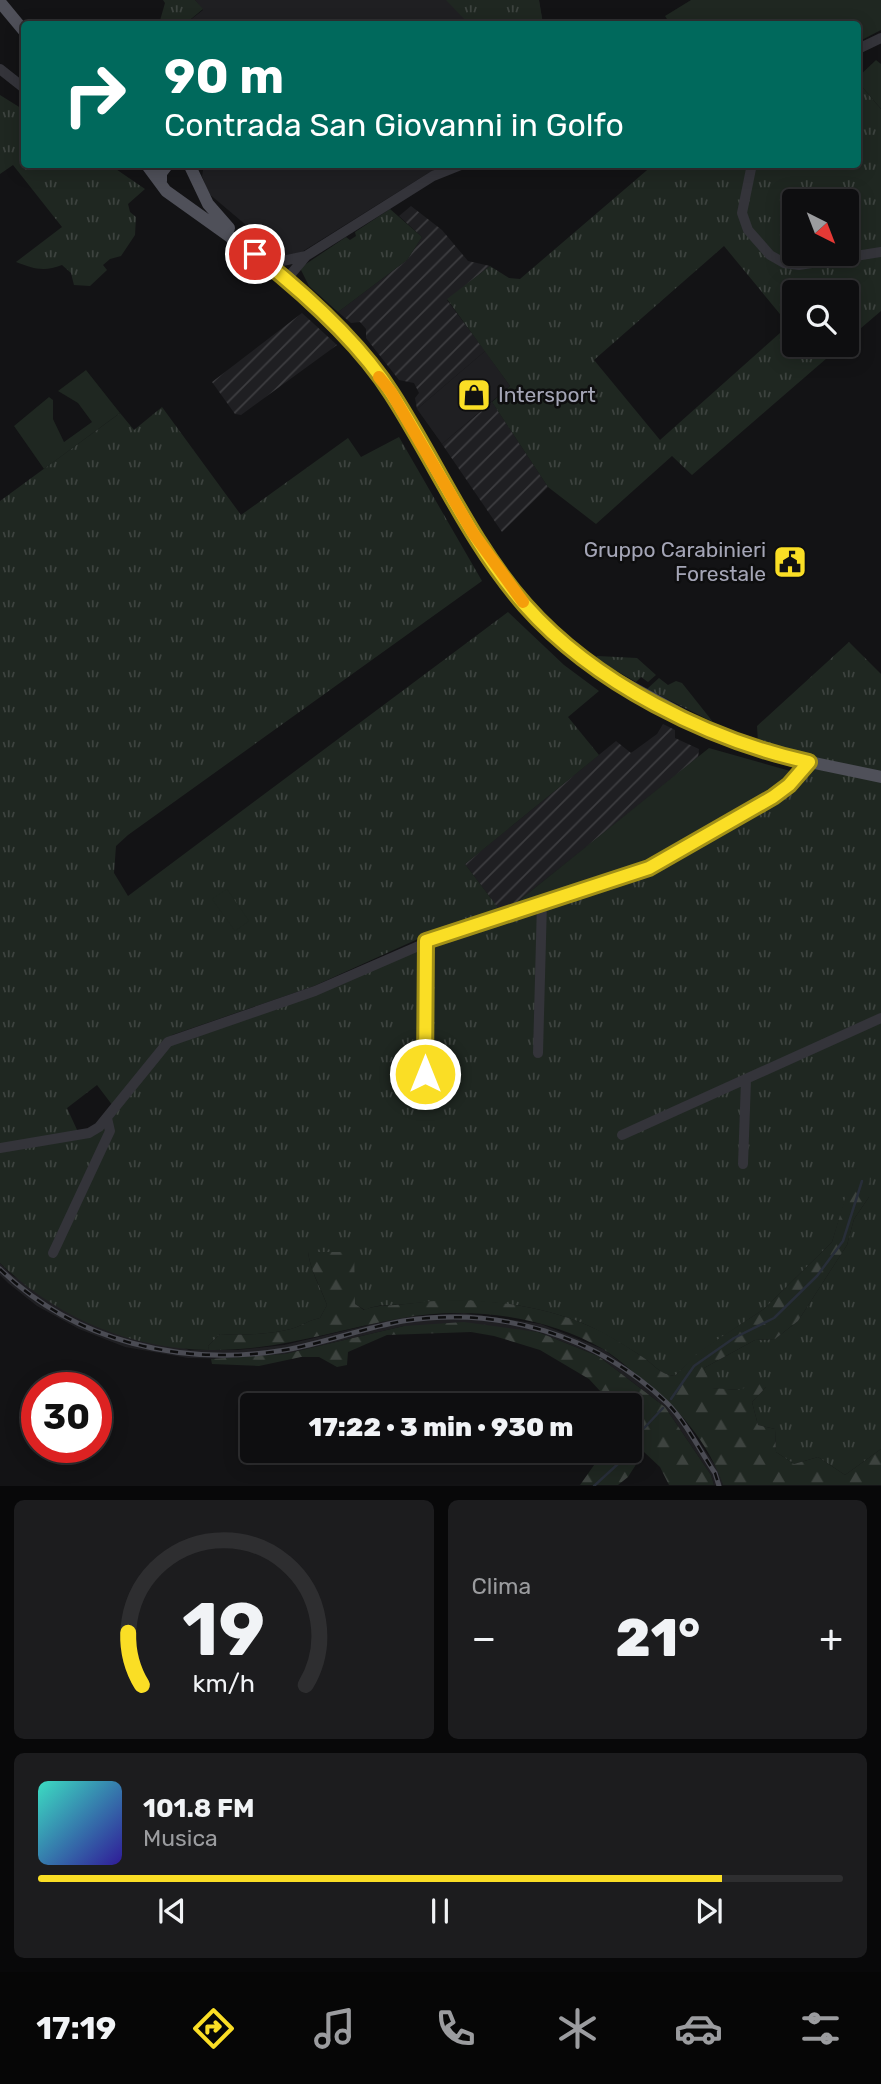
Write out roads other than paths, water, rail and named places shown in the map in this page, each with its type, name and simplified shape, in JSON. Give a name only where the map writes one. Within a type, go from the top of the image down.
[{"type":"main road","points":[[0,2],[21,27]]},
{"type":"main road","points":[[150,168],[166,191],[268,264],[348,341],[391,392],[473,533],[506,581],[555,636],[589,664],[692,722],[767,753],[881,777]]},
{"type":"main road","points":[[161,181],[161,173],[165,168]]},
{"type":"main road","points":[[191,168],[208,204],[243,244]]},
{"type":"main road","points":[[176,196],[189,192],[196,180]]},
{"type":"street","points":[[861,48],[881,38]]},
{"type":"street","points":[[0,69],[21,86]]},
{"type":"street","points":[[286,280],[306,256],[433,176],[453,168]]},
{"type":"street","points":[[751,168],[742,213],[748,230],[770,255],[784,264],[799,265],[881,251]]},
{"type":"street","points":[[268,264],[306,256]]},
{"type":"street","points":[[0,1148],[89,1133],[107,1118],[168,1042],[315,991],[426,941],[649,868],[773,797],[789,785],[809,762]]},
{"type":"street","points":[[538,1053],[542,902]]},
{"type":"street","points":[[425,1074],[426,941]]},
{"type":"street","points":[[622,1135],[881,1018]]},
{"type":"street","points":[[743,1164],[746,1080]]},
{"type":"street","points":[[53,1253],[110,1131],[107,1118]]},
{"type":"waterway","points":[[671,1399],[694,1366],[734,1338],[774,1318],[817,1276],[843,1241],[862,1181]]},
{"type":"waterway","points":[[642,1430],[663,1408]]},
{"type":"waterway","points":[[594,1486],[619,1463]]},
{"type":"railway","points":[[0,1269],[30,1294],[62,1315],[96,1331],[132,1343],[170,1351],[208,1355],[285,1350],[388,1324],[439,1317],[510,1322],[545,1331],[578,1343],[609,1359],[639,1379],[667,1403],[715,1473],[719,1486]]},
{"type":"place","name":"Intersport","points":[[474,395]]},
{"type":"place","name":"Gruppo Carabinieri Forestale","points":[[790,562]]}]
